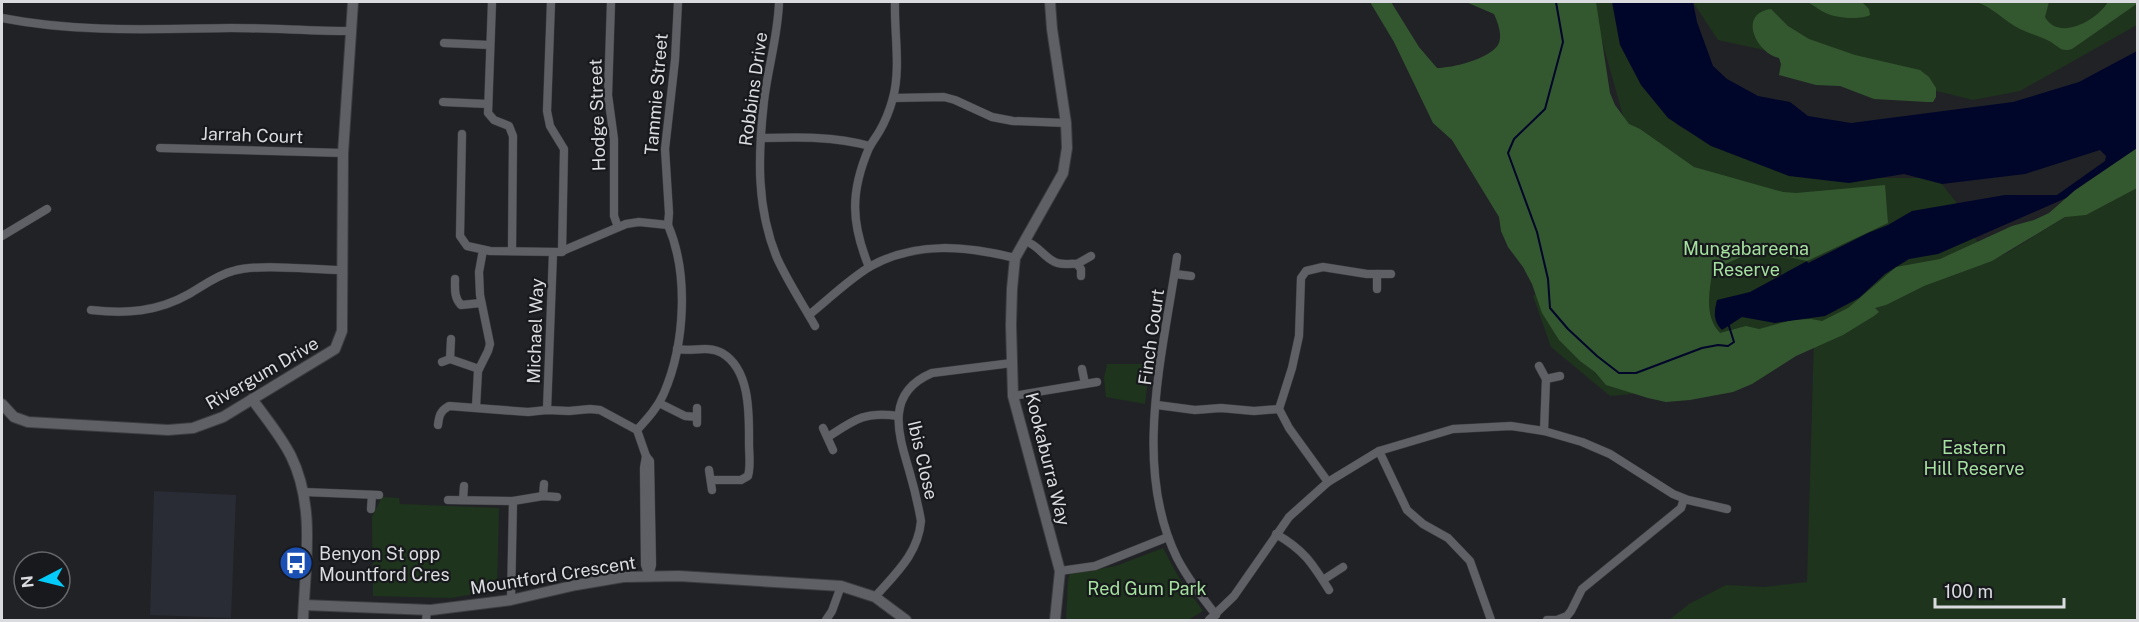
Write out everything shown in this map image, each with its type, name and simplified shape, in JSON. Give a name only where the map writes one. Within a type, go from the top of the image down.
[{"type":"street","name":"Rivergum Drive","points":[[2,404],[14,417],[28,422],[182,429],[205,425],[223,417],[335,349],[342,331],[343,153],[353,2]]},
{"type":"street","points":[[492,2],[488,113],[490,117],[509,126],[513,136],[512,251]]},
{"type":"street","points":[[551,2],[547,111],[550,126],[564,149],[562,252]]},
{"type":"street","name":"Hodge Street","points":[[611,2],[608,95],[614,139],[614,216],[618,227]]},
{"type":"street","name":"Tammie Street","points":[[637,430],[654,412],[673,367],[682,309],[676,252],[668,225],[664,149],[675,60],[678,2]]},
{"type":"street","name":"Robbins Drive","points":[[779,2],[775,49],[764,99],[759,179],[765,221],[778,260],[815,326]]},
{"type":"street","points":[[870,267],[856,227],[854,194],[870,146],[882,126],[893,98],[896,67],[894,34],[896,2]]},
{"type":"street","name":"Kookaburra Way","points":[[1050,2],[1066,123],[1067,148],[1063,173],[1016,258],[1011,289],[1013,396],[1060,571],[1057,618]]},
{"type":"street","points":[[2,18],[97,29],[235,28],[351,31]]},
{"type":"street","points":[[444,43],[490,45]]},
{"type":"street","points":[[893,98],[944,97],[992,117],[1013,121],[1066,123]]},
{"type":"street","points":[[443,102],[488,104]]},
{"type":"street","points":[[462,134],[460,236],[467,246],[483,250],[562,252],[618,227],[639,222],[668,225]]},
{"type":"street","points":[[761,138],[835,138],[870,146]]},
{"type":"street","name":"Jarrah Court","points":[[160,148],[343,153]]},
{"type":"street","points":[[2,236],[47,209]]},
{"type":"street","points":[[1025,241],[1037,247],[1054,262],[1077,264],[1091,256]]},
{"type":"street","points":[[808,315],[870,267],[891,257],[915,250],[967,248],[1016,258]]},
{"type":"street","points":[[476,407],[479,369],[490,344],[481,303],[479,272],[483,250]]},
{"type":"street","name":"Michael Way","points":[[547,410],[552,253]]},
{"type":"street","name":"Finch Court","points":[[1177,257],[1160,374],[1153,448],[1154,476],[1168,537],[1186,574],[1212,618]]},
{"type":"street","points":[[1077,264],[1081,269],[1081,276]]},
{"type":"street","points":[[1328,482],[1289,428],[1279,409],[1299,336],[1301,278],[1306,271],[1323,267],[1391,274]]},
{"type":"street","points":[[92,310],[125,313],[164,306],[223,274],[235,270],[253,268],[343,270]]},
{"type":"street","name":"Finch Court","points":[[1175,274],[1191,276]]},
{"type":"street","points":[[1377,274],[1377,289]]},
{"type":"street","points":[[455,279],[457,302],[461,305],[481,303]]},
{"type":"street","points":[[450,359],[452,339]]},
{"type":"street","points":[[677,349],[704,348],[721,352],[736,368],[745,387],[748,408],[749,472],[745,479],[741,480],[711,480]]},
{"type":"street","points":[[442,362],[450,359],[479,369]]},
{"type":"street","name":"Ibis Close","points":[[875,597],[911,556],[920,536],[921,521],[898,430],[898,416],[906,394],[924,377],[943,371],[1012,363]]},
{"type":"street","points":[[1539,366],[1546,379],[1544,431]]},
{"type":"street","points":[[1082,369],[1085,384]]},
{"type":"street","points":[[1546,379],[1560,376]]},
{"type":"street","points":[[1013,396],[1097,382]]},
{"type":"street","points":[[252,399],[290,454],[306,504],[303,621]]},
{"type":"street","points":[[659,403],[697,420],[697,408]]},
{"type":"street","points":[[1157,405],[1196,410],[1279,409]]},
{"type":"street","points":[[438,425],[442,409],[448,406],[528,412],[600,410],[637,430],[646,456],[650,460],[652,565],[649,576]]},
{"type":"street","points":[[828,437],[844,425],[860,418],[885,414],[898,416]]},
{"type":"street","points":[[1212,618],[1240,589],[1275,534],[1306,500],[1328,482],[1379,451],[1424,436],[1470,427],[1511,426],[1544,431],[1582,442],[1610,454],[1684,499],[1727,509]]},
{"type":"street","points":[[824,428],[833,450]]},
{"type":"street","points":[[1379,451],[1407,510],[1423,524],[1448,538],[1470,561],[1491,621]]},
{"type":"street","points":[[709,470],[712,490]]},
{"type":"street","points":[[543,496],[544,484]]},
{"type":"street","points":[[463,500],[464,486]]},
{"type":"street","points":[[303,492],[375,495],[371,509]]},
{"type":"street","points":[[448,500],[513,501],[543,496],[556,497]]},
{"type":"street","points":[[1547,621],[1567,616],[1582,589],[1681,508],[1684,499]]},
{"type":"street","points":[[511,600],[513,501]]},
{"type":"street","points":[[1275,534],[1294,544],[1309,558],[1329,590]]},
{"type":"street","points":[[1060,571],[1095,566],[1168,537]]},
{"type":"street","points":[[1323,580],[1343,567]]},
{"type":"street","name":"Mountford Crescent","points":[[304,605],[426,616],[576,585],[649,576],[841,586],[875,597],[906,621]]},
{"type":"street","points":[[826,621],[841,586]]},
{"type":"shaded area","points":[[154,491],[236,495],[231,618],[150,615]]},
{"type":"green space","points":[[1370,2],[1391,2],[1419,47],[1437,68],[1479,58],[1498,45],[1500,34],[1494,14],[1466,2],[1596,2],[1610,93],[1615,105],[1629,124],[1640,129],[1694,167],[1783,192],[1796,193],[1885,185],[1888,223],[1807,261],[1788,257],[1769,245],[1713,267],[1709,302],[1711,318],[1720,333],[1746,326],[1759,329],[1792,320],[1822,321],[1848,308],[1896,267],[1940,259],[2012,226],[2049,213],[2074,191],[2137,148],[2137,188],[2086,215],[2065,217],[1992,261],[1924,286],[1875,308],[1879,312],[1874,316],[1843,335],[1796,356],[1752,384],[1733,392],[1690,400],[1666,402],[1648,398],[1606,385],[1559,340],[1542,313],[1532,284],[1523,267],[1508,247],[1501,231],[1499,217],[1452,140],[1433,123],[1394,42]]},
{"type":"green space","points":[[1591,2],[1616,2],[1641,74],[1677,125],[1713,145],[1870,178],[1937,178],[1956,202],[1988,262],[2072,213],[2137,153],[2137,620],[1669,620],[1689,604],[1726,585],[1764,587],[1807,582],[1814,340],[1740,383],[1610,396],[1551,347],[1533,296],[1651,215]]},
{"type":"green space","points":[[1693,2],[2137,2],[2137,25],[2020,91],[1973,100],[1718,40]]},
{"type":"green space","points":[[1807,2],[1862,2],[1869,9],[1870,15],[1855,18],[1837,17]]},
{"type":"green space","points":[[1976,2],[2049,2],[2045,17],[2059,28],[2078,26],[2103,9],[2108,2],[2138,3],[2072,49],[2066,50],[2020,29],[1988,7]]},
{"type":"green space","points":[[1771,9],[1788,26],[1809,39],[1855,55],[1920,70],[1929,77],[1936,88],[1936,97],[1933,102],[1874,99],[1840,86],[1816,85],[1779,75],[1781,64],[1779,58],[1770,54],[1757,41],[1753,25],[1755,18],[1761,12]]},
{"type":"green space","points":[[1107,364],[1150,364],[1145,404],[1106,397],[1104,378]]},
{"type":"green space","points":[[382,497],[399,498],[400,504],[499,508],[497,590],[451,598],[373,596],[372,517]]},
{"type":"green space","name":"Red Gum Park","points":[[1163,548],[1179,578],[1203,611],[1188,620],[1066,620],[1070,574],[1116,566]]},
{"type":"water","points":[[1612,2],[1693,2],[1697,22],[1713,66],[1727,79],[1758,96],[1790,102],[1808,116],[1851,123],[2013,102],[2079,82],[2137,51],[2137,148],[2066,198],[1938,254],[1909,259],[1885,274],[1859,298],[1825,316],[1775,323],[1742,317],[1722,330],[1715,316],[1717,300],[1750,292],[1807,261],[1808,263],[1888,225],[1912,211],[2005,195],[2057,195],[2105,161],[2106,156],[2100,150],[2025,174],[1942,184],[1904,174],[1849,183],[1789,176],[1711,146],[1668,118],[1641,85],[1620,45]]},
{"type":"waterway","points":[[1556,2],[1563,42],[1545,109],[1514,139],[1508,153],[1537,232],[1548,279],[1550,308],[1568,329],[1619,373],[1636,373],[1702,348],[1728,346],[1734,342],[1728,323]]},
{"type":"place","name":"Benyon St opp Mountford Cres","points":[[296,563]]},
{"type":"park label","name":"Mungabareena Reserve","points":[[1746,258]]},
{"type":"park label","name":"Eastern Hill Reserve","points":[[1974,457]]}]
